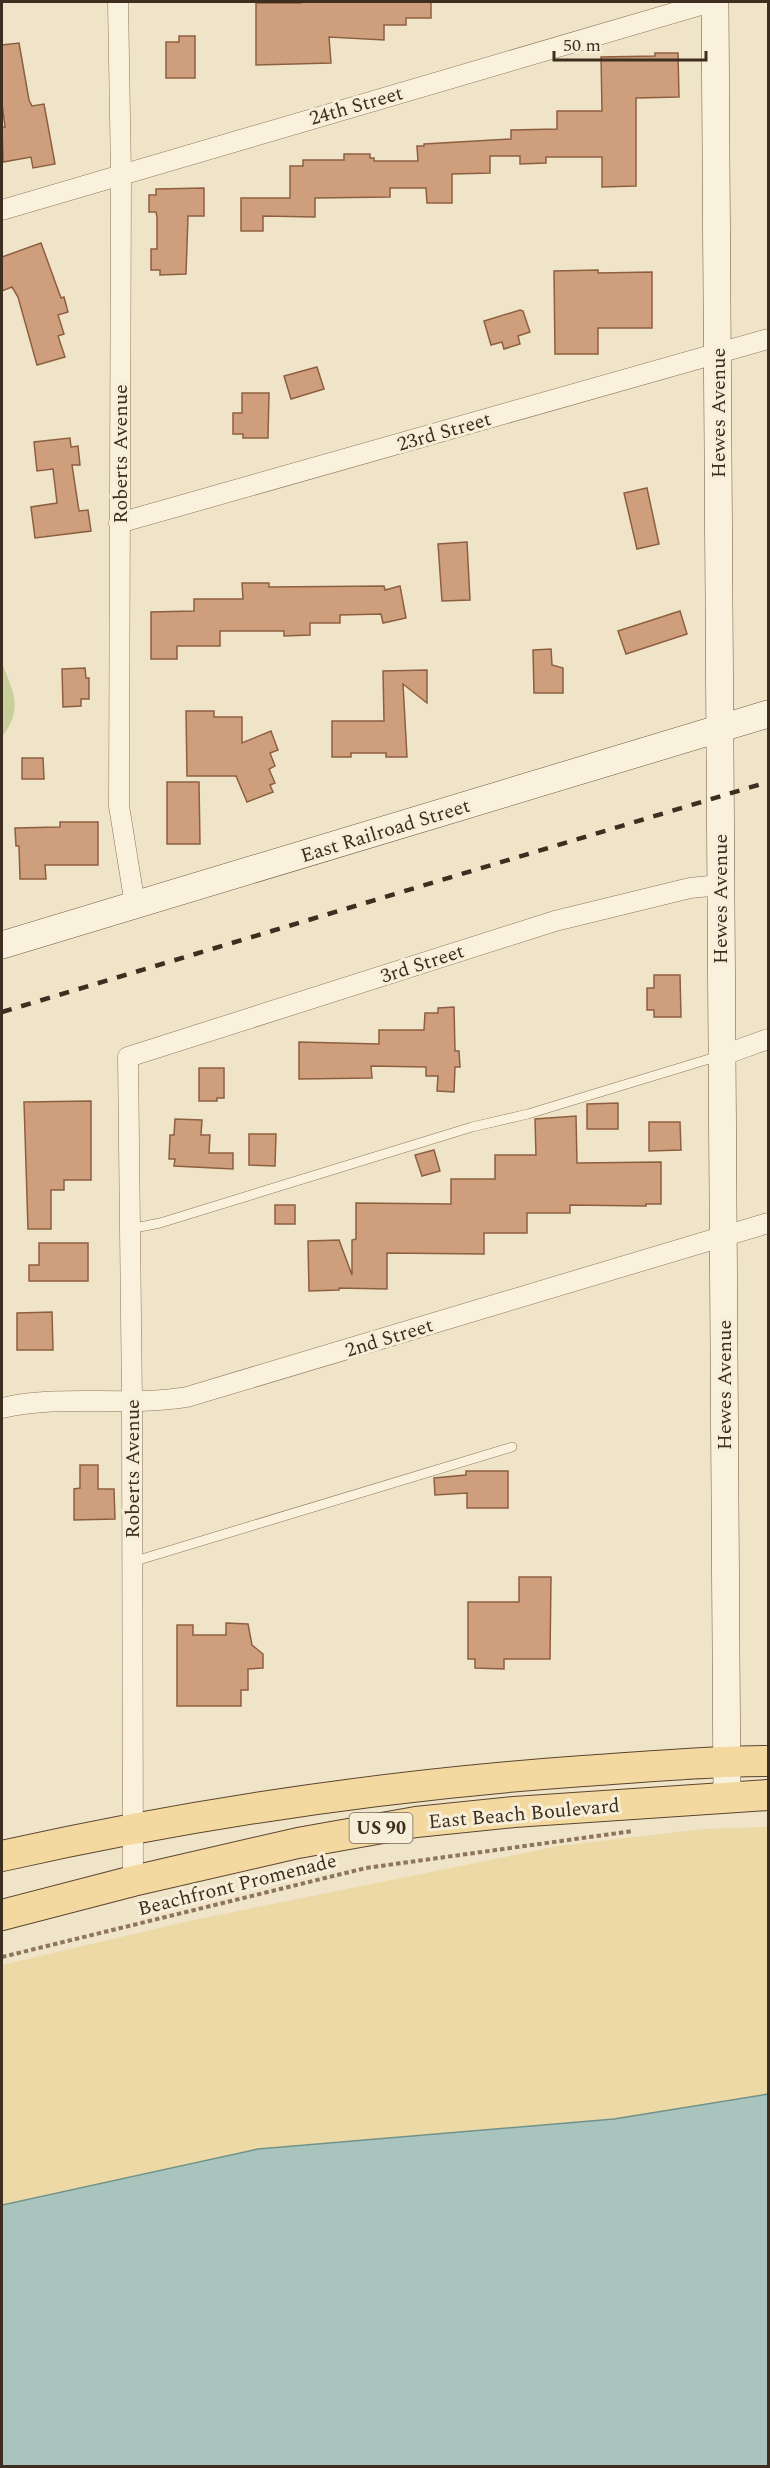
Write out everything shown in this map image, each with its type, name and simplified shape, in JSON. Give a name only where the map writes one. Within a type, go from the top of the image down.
[{"type":"main road","name":"Hewes Avenue","points":[[715,2],[727,1797]]},
{"type":"main road","name":"East Railroad Street","points":[[2,945],[768,714]]},
{"type":"main road","name":"East Beach Boulevard","points":[[2,1856],[132,1828],[326,1796],[498,1777],[726,1761],[768,1761]]},
{"type":"main road","name":"East Beach Boulevard","points":[[2,1916],[133,1881],[298,1843],[416,1822],[514,1812],[768,1795]]},
{"type":"street","name":"Roberts Avenue","points":[[118,2],[121,174],[118,806],[135,905]]},
{"type":"street","name":"24th Street","points":[[2,210],[711,2]]},
{"type":"street","name":"23rd Street","points":[[119,523],[768,339]]},
{"type":"street","name":"3rd Street","points":[[128,1057],[555,921],[690,888],[720,885]]},
{"type":"street","points":[[721,1056],[768,1039]]},
{"type":"street","name":"Roberts Avenue","points":[[128,1057],[132,1402],[133,1881]]},
{"type":"street","name":"2nd Street","points":[[2,1408],[39,1403],[164,1401],[211,1391],[768,1223]]},
{"type":"lane","points":[[129,1229],[160,1223],[461,1131],[528,1114],[721,1056]]},
{"type":"lane","points":[[132,1562],[512,1447]]},
{"type":"path","name":"Beachfront Promenade","points":[[2,1957],[366,1868],[634,1831]]},
{"type":"green space","points":[[2,662],[13,692],[15,709],[9,727],[2,737]]},
{"type":"sand","points":[[768,1827],[768,2094],[614,2119],[258,2149],[2,2205],[2,1965],[189,1921],[559,1846],[703,1829]]},
{"type":"water","points":[[768,2094],[768,2466],[2,2466],[2,2205],[258,2149],[614,2119]]},
{"type":"building","points":[[431,2],[431,18],[406,18],[406,25],[384,25],[384,40],[329,37],[331,63],[256,65],[256,3]]},
{"type":"building","points":[[179,36],[195,36],[195,78],[166,78],[166,42],[179,42]]},
{"type":"building","points":[[19,43],[29,100],[32,106],[44,104],[55,164],[33,168],[31,157],[3,162],[2,127],[5,127],[2,104],[2,45]]},
{"type":"building","points":[[655,53],[678,53],[679,97],[636,98],[636,186],[602,187],[602,157],[546,157],[546,163],[520,164],[520,156],[490,156],[490,173],[452,174],[452,203],[427,203],[426,188],[390,188],[390,197],[315,198],[315,217],[263,216],[263,231],[241,231],[241,198],[290,198],[290,166],[303,166],[303,160],[344,160],[344,154],[370,154],[370,158],[374,158],[374,161],[418,161],[417,146],[424,146],[424,144],[511,139],[511,130],[557,129],[557,111],[602,111],[601,57],[655,56]]},
{"type":"building","points":[[204,188],[204,216],[188,216],[186,274],[160,275],[160,270],[151,270],[151,249],[157,249],[157,217],[156,212],[149,212],[149,195],[156,195],[156,189]]},
{"type":"building","points":[[41,243],[68,312],[58,315],[64,334],[58,336],[65,357],[37,365],[18,297],[12,287],[2,291],[2,257]]},
{"type":"building","points":[[598,270],[598,273],[652,272],[652,328],[598,328],[598,354],[555,354],[554,271]]},
{"type":"building","points":[[523,311],[530,332],[518,336],[520,344],[504,349],[502,342],[491,345],[484,321]]},
{"type":"building","points":[[317,367],[324,389],[291,399],[284,376]]},
{"type":"building","points":[[242,393],[269,393],[268,438],[243,438],[243,434],[233,434],[233,413],[242,413]]},
{"type":"building","points":[[70,438],[71,447],[78,446],[80,465],[72,465],[79,511],[88,510],[91,531],[35,538],[31,507],[57,503],[53,469],[37,471],[34,442]]},
{"type":"building","points":[[647,488],[659,544],[637,549],[624,493]]},
{"type":"building","points":[[467,542],[470,600],[442,601],[438,544]]},
{"type":"building","points":[[242,583],[269,583],[269,587],[384,586],[385,590],[400,586],[406,618],[383,623],[381,614],[340,615],[340,623],[310,623],[310,635],[284,636],[284,631],[220,631],[220,646],[177,646],[177,659],[151,659],[151,612],[194,611],[194,599],[243,599]]},
{"type":"building","points":[[680,611],[687,634],[626,654],[618,631]]},
{"type":"building","points":[[551,649],[552,665],[563,668],[563,693],[534,693],[533,650]]},
{"type":"building","points":[[85,668],[86,678],[89,678],[89,699],[81,699],[81,706],[63,707],[62,669]]},
{"type":"building","points":[[427,670],[427,703],[403,684],[407,757],[386,757],[386,753],[351,753],[351,757],[332,757],[332,721],[384,721],[383,671]]},
{"type":"building","points":[[186,711],[214,711],[214,717],[242,717],[242,743],[271,731],[278,750],[270,753],[275,766],[269,769],[275,783],[270,785],[273,792],[247,802],[236,776],[187,776]]},
{"type":"building","points":[[22,758],[43,758],[44,779],[22,779]]},
{"type":"building","points":[[167,782],[199,782],[200,844],[167,844]]},
{"type":"building","points":[[60,822],[98,822],[98,865],[45,865],[46,879],[20,879],[19,846],[16,846],[15,828],[60,827]]},
{"type":"building","points":[[654,975],[680,975],[681,1017],[654,1017],[654,1010],[647,1010],[647,988],[654,988]]},
{"type":"building","points":[[454,1007],[455,1051],[459,1051],[460,1067],[455,1067],[454,1092],[437,1091],[438,1076],[426,1076],[426,1067],[371,1066],[372,1078],[299,1079],[299,1042],[379,1044],[379,1030],[424,1030],[425,1013],[438,1013],[438,1008]]},
{"type":"building","points":[[199,1068],[224,1068],[224,1098],[217,1098],[217,1101],[199,1101]]},
{"type":"building","points":[[91,1101],[91,1180],[64,1180],[64,1190],[51,1190],[51,1229],[28,1229],[24,1102]]},
{"type":"building","points":[[618,1103],[618,1129],[587,1129],[587,1104]]},
{"type":"building","points":[[576,1116],[577,1163],[661,1162],[661,1204],[646,1204],[646,1206],[570,1205],[570,1213],[527,1213],[527,1233],[484,1233],[484,1254],[387,1253],[387,1289],[339,1288],[339,1290],[309,1291],[308,1241],[339,1240],[352,1275],[352,1240],[356,1239],[356,1203],[451,1204],[451,1179],[495,1179],[495,1155],[536,1155],[535,1119]]},
{"type":"building","points":[[175,1119],[202,1120],[201,1135],[210,1135],[209,1153],[233,1153],[233,1169],[174,1166],[175,1159],[169,1159],[170,1135],[174,1135]]},
{"type":"building","points":[[649,1122],[680,1122],[681,1150],[649,1151]]},
{"type":"building","points":[[249,1134],[276,1134],[275,1166],[249,1165]]},
{"type":"building","points":[[434,1150],[440,1171],[422,1176],[415,1155]]},
{"type":"building","points":[[275,1205],[295,1205],[295,1224],[275,1224]]},
{"type":"building","points":[[39,1243],[88,1243],[88,1281],[29,1281],[29,1265],[39,1265]]},
{"type":"building","points":[[52,1312],[53,1350],[17,1350],[17,1313]]},
{"type":"building","points":[[80,1465],[98,1465],[98,1489],[114,1489],[115,1519],[74,1520],[74,1489],[80,1488]]},
{"type":"building","points":[[466,1471],[508,1471],[508,1508],[467,1508],[467,1493],[435,1495],[434,1478],[466,1475]]},
{"type":"building","points":[[519,1577],[551,1577],[550,1659],[504,1659],[504,1669],[475,1668],[475,1659],[468,1659],[468,1602],[519,1602]]},
{"type":"building","points":[[226,1623],[248,1624],[252,1645],[263,1654],[263,1668],[248,1669],[248,1690],[241,1690],[241,1706],[177,1706],[177,1625],[193,1625],[193,1635],[226,1635]]},
{"type":"railway","points":[[2,1012],[768,782]]}]
